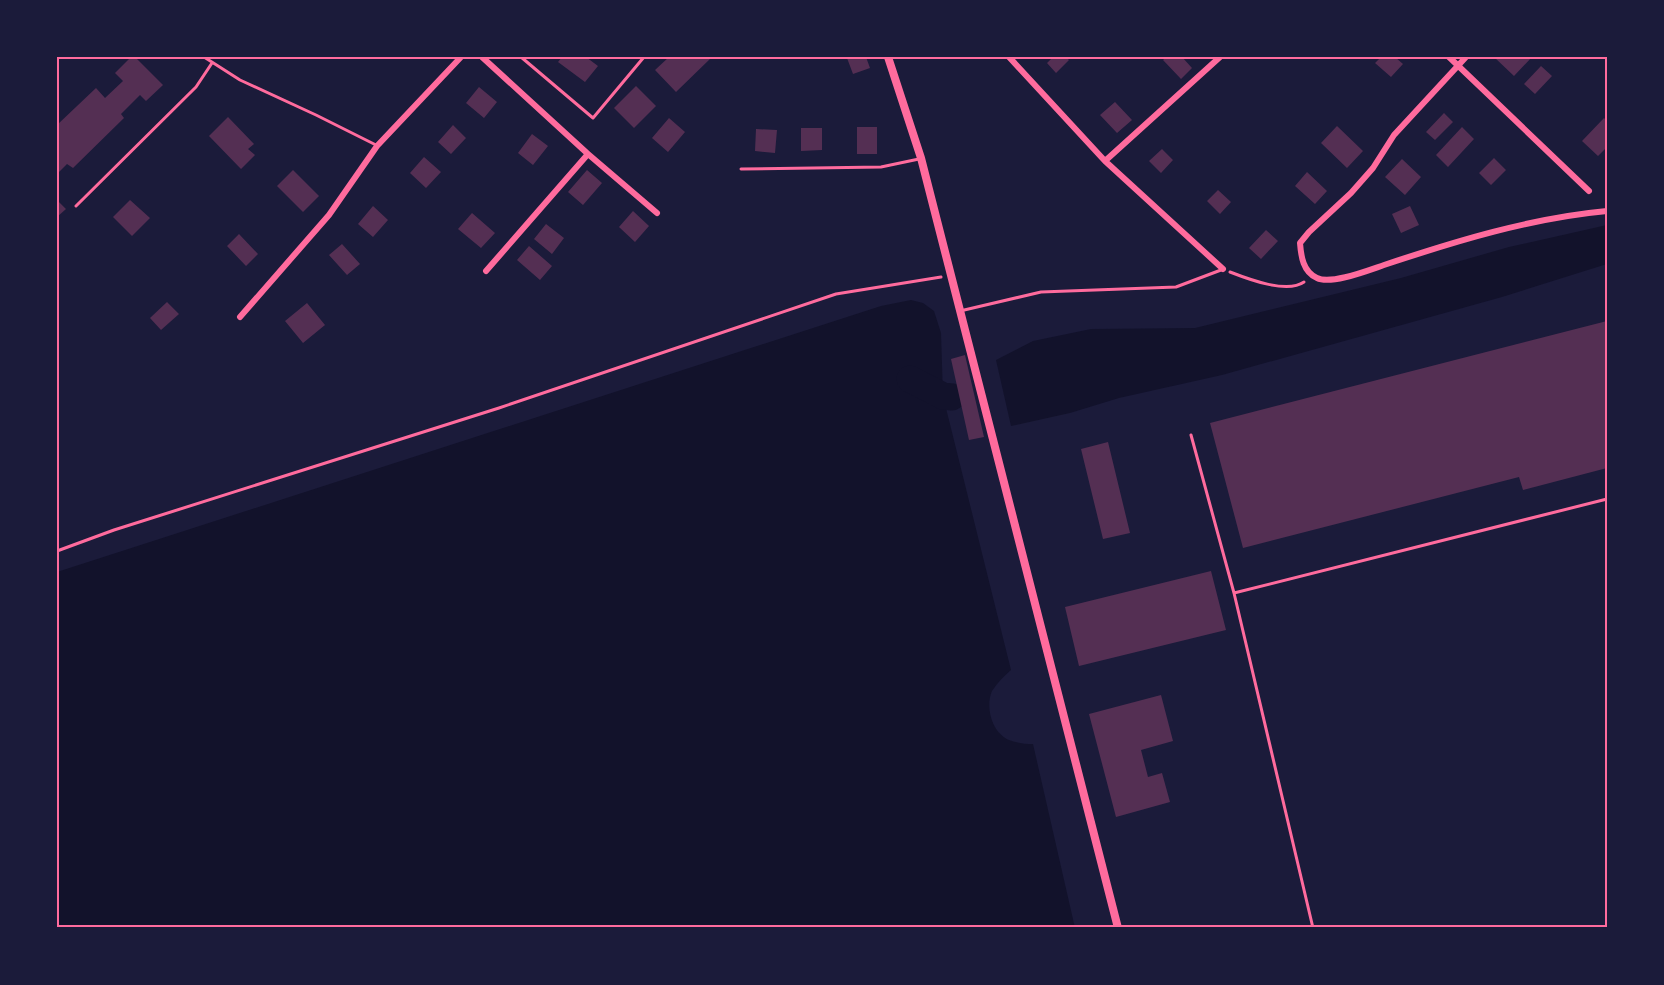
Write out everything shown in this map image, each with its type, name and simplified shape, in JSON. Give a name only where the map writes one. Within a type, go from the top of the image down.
[{"type":"street","points":[[240,317],[329,215],[377,146],[461,57]]},
{"type":"street","points":[[482,57],[588,154],[657,213]]},
{"type":"street","points":[[888,57],[921,158],[1118,928]]},
{"type":"street","points":[[1009,57],[1105,161],[1223,269]]},
{"type":"street","points":[[1105,161],[1220,57]]},
{"type":"street","points":[[1449,57],[1589,191]]},
{"type":"street","points":[[1466,57],[1394,135],[1373,168],[1300,243],[1301,256],[1307,270],[1317,279],[1328,280],[1361,273],[1433,249],[1528,223],[1580,213],[1607,211]]},
{"type":"street","points":[[486,271],[588,154]]},
{"type":"lane","points":[[204,57],[240,80],[377,146]]},
{"type":"lane","points":[[521,57],[593,118],[644,57]]},
{"type":"lane","points":[[76,206],[196,87],[212,63]]},
{"type":"lane","points":[[741,170],[881,167],[921,158]]},
{"type":"lane","points":[[960,311],[1041,292],[1176,287],[1223,269]]},
{"type":"lane","points":[[1191,435],[1234,593],[1314,928]]},
{"type":"lane","points":[[1234,593],[1607,499]]},
{"type":"path","points":[[1223,269],[1287,288],[1299,286],[1314,276]]},
{"type":"path","points":[[57,551],[114,530],[499,408],[836,294],[951,276]]},
{"type":"shaded area","points":[[1607,225],[1607,264],[1502,297],[1222,375],[1119,398],[1070,413],[1011,426],[996,360],[1033,341],[1091,329],[1195,328],[1401,278],[1509,247]]},
{"type":"shaded area","points":[[911,300],[923,303],[934,311],[941,333],[943,396],[1011,670],[992,691],[990,712],[994,726],[1003,737],[1015,742],[1033,744],[1075,928],[57,928],[57,572],[881,306]]},
{"type":"building","points":[[131,57],[135,57],[163,85],[146,101],[140,95],[121,114],[124,118],[73,168],[67,164],[57,174],[57,125],[96,88],[105,98],[123,81],[115,73]]},
{"type":"building","points":[[562,57],[586,57],[598,66],[585,82],[558,62]]},
{"type":"building","points":[[669,57],[711,58],[676,92],[655,70]]},
{"type":"building","points":[[866,57],[870,68],[853,74],[847,58]]},
{"type":"building","points":[[1053,57],[1066,57],[1069,60],[1056,73],[1047,63]]},
{"type":"building","points":[[1166,57],[1182,57],[1192,68],[1181,79],[1163,60]]},
{"type":"building","points":[[1381,57],[1395,57],[1403,64],[1391,77],[1375,63]]},
{"type":"building","points":[[1494,57],[1532,57],[1514,76]]},
{"type":"building","points":[[1541,66],[1552,76],[1535,94],[1524,84]]},
{"type":"building","points":[[636,86],[656,106],[634,128],[614,108]]},
{"type":"building","points":[[479,87],[497,102],[484,118],[466,103]]},
{"type":"building","points":[[1115,102],[1132,120],[1117,133],[1100,115]]},
{"type":"building","points":[[1444,113],[1453,122],[1435,140],[1426,132]]},
{"type":"building","points":[[228,117],[254,144],[248,149],[255,155],[241,169],[209,136]]},
{"type":"building","points":[[669,118],[685,132],[668,152],[652,138]]},
{"type":"building","points":[[1604,118],[1607,121],[1607,147],[1598,156],[1582,141]]},
{"type":"building","points":[[453,125],[466,138],[451,154],[438,142]]},
{"type":"building","points":[[1337,126],[1363,151],[1347,168],[1321,143]]},
{"type":"building","points":[[857,127],[877,127],[877,154],[857,154]]},
{"type":"building","points":[[1462,127],[1474,139],[1448,167],[1436,155]]},
{"type":"building","points":[[801,128],[822,128],[822,150],[801,151]]},
{"type":"building","points":[[756,129],[777,130],[775,153],[755,151]]},
{"type":"building","points":[[532,134],[548,146],[533,165],[518,153]]},
{"type":"building","points":[[1162,149],[1173,160],[1161,173],[1149,161]]},
{"type":"building","points":[[424,157],[441,172],[426,188],[410,173]]},
{"type":"building","points":[[1494,158],[1506,170],[1491,185],[1479,173]]},
{"type":"building","points":[[1402,159],[1421,177],[1405,195],[1385,177]]},
{"type":"building","points":[[293,170],[319,196],[303,212],[277,186]]},
{"type":"building","points":[[587,170],[602,183],[583,205],[568,192]]},
{"type":"building","points":[[1307,172],[1327,191],[1315,204],[1295,186]]},
{"type":"building","points":[[1218,190],[1231,202],[1220,214],[1207,201]]},
{"type":"building","points":[[57,200],[66,209],[57,217]]},
{"type":"building","points":[[130,200],[150,218],[132,236],[113,217]]},
{"type":"building","points":[[373,206],[388,220],[373,237],[358,224]]},
{"type":"building","points":[[1410,206],[1419,225],[1401,233],[1392,214]]},
{"type":"building","points":[[633,211],[649,226],[635,242],[619,227]]},
{"type":"building","points":[[472,213],[495,233],[481,248],[458,229]]},
{"type":"building","points":[[546,224],[564,238],[552,254],[534,239]]},
{"type":"building","points":[[1266,230],[1278,241],[1261,259],[1249,248]]},
{"type":"building","points":[[239,234],[258,254],[246,266],[227,246]]},
{"type":"building","points":[[342,244],[360,264],[347,275],[329,255]]},
{"type":"building","points":[[529,246],[552,266],[540,280],[517,260]]},
{"type":"building","points":[[167,302],[179,314],[161,330],[150,318]]},
{"type":"building","points":[[307,303],[325,325],[303,343],[285,321]]},
{"type":"building","points":[[1607,321],[1607,468],[1523,490],[1519,477],[1243,548],[1210,423]]},
{"type":"building","points":[[965,355],[984,437],[969,440],[951,359]]},
{"type":"building","points":[[1108,442],[1130,533],[1103,539],[1081,449]]},
{"type":"building","points":[[1211,571],[1226,630],[1079,666],[1065,607]]},
{"type":"building","points":[[1161,695],[1173,741],[1141,750],[1148,777],[1162,773],[1170,802],[1116,817],[1089,714]]},
{"type":"waterway","points":[[910,379],[943,396],[952,397]]}]
